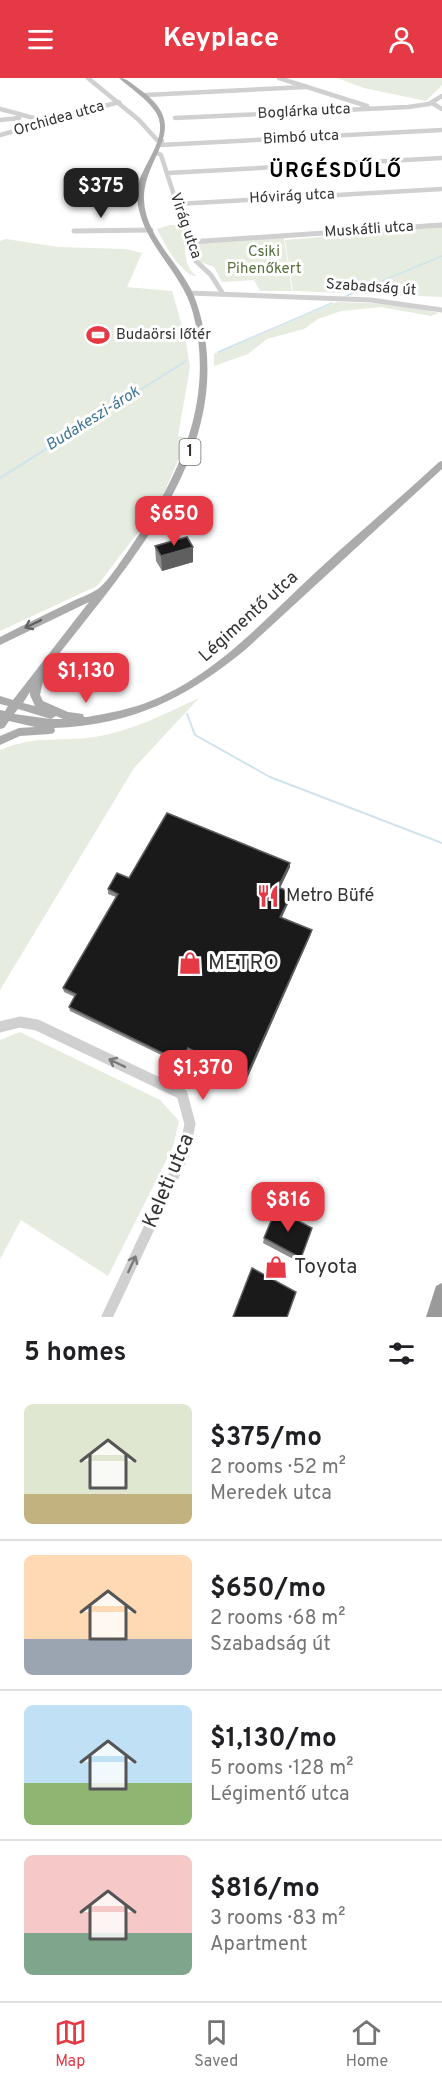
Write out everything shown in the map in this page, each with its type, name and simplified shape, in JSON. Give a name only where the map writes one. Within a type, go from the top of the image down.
[{"type":"highway","points":[[435,1317],[442,1292]]},
{"type":"main road","points":[[121,78],[146,95],[162,118],[161,143]]},
{"type":"main road","name":"1","points":[[2,718],[40,674],[156,519],[194,442],[201,407],[203,356],[201,333],[189,293],[142,211],[140,192],[161,143]]},
{"type":"main road","name":"Légimentő utca","points":[[2,718],[57,724],[103,720],[162,702],[203,679],[230,658],[442,464]]},
{"type":"main road","points":[[0,641],[105,589]]},
{"type":"main road","points":[[63,609],[75,613],[81,619]]},
{"type":"main road","points":[[40,674],[36,700],[44,708],[67,716]]},
{"type":"main road","points":[[0,700],[37,712],[103,720]]},
{"type":"main road","points":[[0,741],[19,732],[50,730],[103,720]]},
{"type":"street","points":[[88,78],[119,102],[161,143]]},
{"type":"street","points":[[279,78],[370,107]]},
{"type":"street","points":[[146,95],[306,87]]},
{"type":"street","points":[[442,96],[432,103],[442,109]]},
{"type":"street","name":"Orchidea utca","points":[[0,135],[119,102]]},
{"type":"street","name":"Boglárka utca","points":[[175,118],[408,107],[432,103]]},
{"type":"street","points":[[0,109],[45,122]]},
{"type":"street","points":[[0,120],[26,117]]},
{"type":"street","name":"Bimbó utca","points":[[161,143],[442,130]]},
{"type":"street","name":"Virág utca","points":[[157,153],[161,155],[168,173],[189,242],[199,265],[212,275],[223,294]]},
{"type":"street","points":[[168,173],[442,158]]},
{"type":"street","name":"Hóvirág utca","points":[[177,204],[442,189]]},
{"type":"street","name":"Muskátli utca","points":[[189,242],[442,225]]},
{"type":"street","points":[[74,231],[151,230]]},
{"type":"street","name":"Szabadság út","points":[[189,293],[420,304],[442,310]]},
{"type":"street","points":[[420,304],[442,303]]},
{"type":"street","name":"Keleti utca","points":[[0,1027],[20,1022],[38,1025],[182,1094],[191,1110],[192,1130],[184,1154],[107,1317]]},
{"type":"green space","points":[[337,78],[442,78],[442,85],[426,101],[364,88]]},
{"type":"green space","points":[[170,225],[181,225],[186,260],[192,272],[197,276],[191,275],[179,265],[157,229]]},
{"type":"green space","points":[[442,227],[442,297],[293,291],[285,240]]},
{"type":"green space","name":"Csiki Pihenőkert","points":[[284,238],[292,291],[260,291],[254,280],[222,282],[214,267],[200,262],[195,243]]},
{"type":"green space","points":[[6,239],[58,247],[126,249],[142,253],[127,287],[172,291],[185,336],[190,367],[178,436],[188,438],[158,506],[97,586],[0,631],[0,241]]},
{"type":"green space","points":[[337,302],[398,304],[439,313],[431,316],[381,307],[341,311],[318,319],[304,329],[267,339],[248,354],[214,366],[214,354]]},
{"type":"green space","points":[[199,698],[134,768],[0,990],[0,750],[25,742],[109,734],[149,721]]},
{"type":"green space","points":[[20,1032],[160,1100],[179,1121],[173,1147],[108,1276],[21,1220],[0,1259],[0,1040]]},
{"type":"building","points":[[187,537],[193,547],[161,556],[155,546]]},
{"type":"building","name":"METRO","points":[[167,813],[290,863],[278,887],[292,893],[280,917],[312,930],[246,1077],[188,1048],[181,1062],[69,1007],[76,994],[63,988],[118,894],[108,889],[117,873],[129,878]]},
{"type":"building","points":[[276,1209],[312,1228],[301,1258],[264,1238]]},
{"type":"building","points":[[252,1268],[296,1292],[287,1317],[233,1317]]},
{"type":"waterway","name":"Budakeszi-árok","points":[[346,296],[442,256]]},
{"type":"waterway","name":"Budakeszi-árok","points":[[218,352],[332,303]]},
{"type":"waterway","name":"Budakeszi-árok","points":[[105,412],[186,361]]},
{"type":"waterway","name":"Budakeszi-árok","points":[[0,478],[107,411]]},
{"type":"waterway","points":[[187,714],[195,735],[270,777],[442,843]]},
{"type":"place","name":"Budaörsi lőtér","points":[[98,335]]},
{"type":"place","name":"Metro Büfé","points":[[268,896]]},
{"type":"place","name":"METRO","points":[[190,963]]},
{"type":"place","name":"Toyota","points":[[276,1267]]},
{"type":"district","name":"ÜRGÉSDŰLŐ","points":[[336,172]]}]
